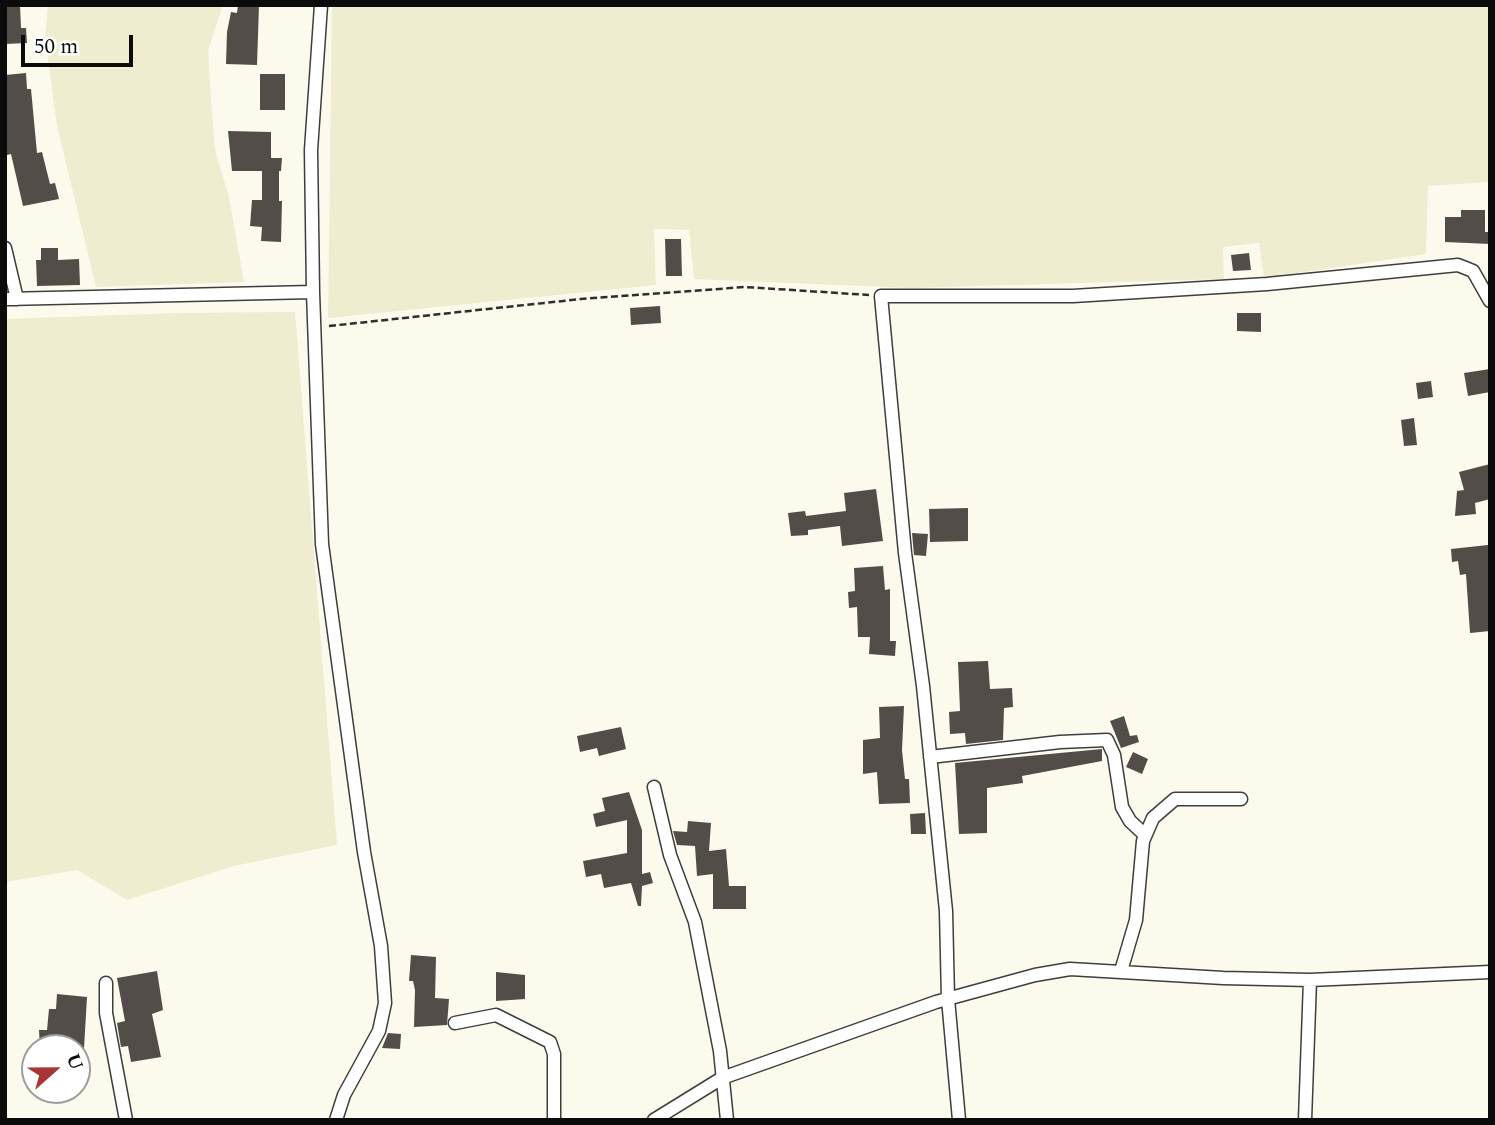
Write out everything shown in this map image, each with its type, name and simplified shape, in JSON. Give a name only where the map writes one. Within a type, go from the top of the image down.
[{"type":"street","points":[[321,5],[311,150],[313,292],[324,556],[385,983],[385,1003],[379,1031],[344,1095],[336,1120]]},
{"type":"street","points":[[5,248],[11,299],[313,292]]},
{"type":"street","points":[[959,1120],[948,999],[946,911],[905,553],[881,296],[1073,296],[1268,284],[1458,265],[1473,271],[1490,302]]},
{"type":"street","points":[[930,757],[1060,742],[1107,740],[1114,755],[1122,807],[1145,835]]},
{"type":"street","points":[[654,788],[670,855],[695,922],[727,1120]]},
{"type":"street","points":[[1121,971],[1136,920],[1145,835],[1153,818],[1175,799],[1241,799]]},
{"type":"street","points":[[654,1120],[722,1078],[995,984],[1070,969],[1311,980],[1490,972]]},
{"type":"street","points":[[1305,1120],[1311,980]]},
{"type":"street","points":[[106,982],[106,1013],[126,1120]]},
{"type":"street","points":[[455,1023],[496,1014],[550,1042],[554,1054],[554,1120]]},
{"type":"path","points":[[315,328],[581,299],[745,287],[881,296]]},
{"type":"shaded area","points":[[48,5],[223,5],[208,51],[211,99],[215,150],[229,197],[244,282],[96,287],[57,126],[45,37]]},
{"type":"shaded area","points":[[332,5],[1490,5],[1490,182],[1428,186],[1426,254],[1264,278],[1259,243],[1223,247],[1224,279],[910,288],[694,279],[689,230],[654,229],[656,285],[328,318]]},
{"type":"shaded area","points":[[295,312],[337,845],[234,866],[127,900],[77,870],[5,882],[5,319]]},
{"type":"building","points":[[5,5],[20,5],[21,28],[26,28],[27,43],[5,44]]},
{"type":"building","points":[[238,5],[259,5],[257,65],[226,64],[231,12],[237,13]]},
{"type":"building","points":[[26,73],[27,89],[31,89],[37,153],[42,152],[50,184],[55,183],[59,199],[23,206],[11,154],[7,155],[5,75]]},
{"type":"building","points":[[260,74],[285,74],[285,110],[260,110]]},
{"type":"building","points":[[228,131],[271,132],[271,158],[282,158],[279,171],[279,201],[282,201],[281,242],[261,241],[262,227],[250,226],[252,200],[262,200],[262,171],[232,171]]},
{"type":"building","points":[[1461,210],[1485,210],[1485,232],[1490,232],[1490,244],[1445,242],[1445,217],[1461,217]]},
{"type":"building","points":[[665,239],[681,239],[682,276],[666,276]]},
{"type":"building","points":[[41,248],[58,248],[58,260],[79,259],[80,285],[37,286],[36,260],[41,260]]},
{"type":"building","points":[[1249,253],[1251,270],[1233,271],[1231,255]]},
{"type":"building","points":[[660,306],[661,323],[631,325],[630,308]]},
{"type":"building","points":[[1237,313],[1261,313],[1261,332],[1237,331]]},
{"type":"building","points":[[1490,369],[1490,392],[1468,396],[1464,373]]},
{"type":"building","points":[[1431,381],[1433,397],[1418,399],[1416,383]]},
{"type":"building","points":[[1414,418],[1417,445],[1404,446],[1401,420]]},
{"type":"building","points":[[1490,464],[1490,499],[1475,503],[1476,514],[1455,516],[1457,491],[1464,490],[1459,472]]},
{"type":"building","points":[[876,489],[883,541],[842,546],[840,526],[808,530],[808,535],[791,536],[788,513],[805,511],[806,516],[846,511],[844,493]]},
{"type":"building","points":[[968,508],[968,541],[930,542],[929,509]]},
{"type":"building","points":[[912,533],[928,534],[926,556],[914,555]]},
{"type":"building","points":[[1488,545],[1490,631],[1470,633],[1466,574],[1460,575],[1458,561],[1452,562],[1451,549]]},
{"type":"building","points":[[883,566],[885,590],[890,589],[890,641],[896,641],[895,656],[869,654],[870,637],[858,637],[857,607],[849,608],[848,592],[855,591],[854,568]]},
{"type":"building","points":[[988,661],[990,689],[1012,688],[1013,707],[1004,708],[1003,740],[966,744],[965,733],[950,734],[949,712],[960,711],[958,662]]},
{"type":"building","points":[[904,706],[902,750],[905,779],[909,779],[910,803],[879,804],[877,772],[863,774],[863,740],[880,738],[879,707]]},
{"type":"building","points":[[1124,716],[1130,736],[1137,735],[1139,742],[1121,748],[1110,721]]},
{"type":"building","points":[[621,727],[626,749],[599,756],[597,748],[580,752],[577,736]]},
{"type":"building","points":[[1102,749],[1102,761],[1022,776],[1023,783],[987,788],[987,833],[959,834],[955,763]]},
{"type":"building","points":[[1133,752],[1148,759],[1142,774],[1126,767]]},
{"type":"building","points":[[629,792],[642,830],[642,874],[650,872],[653,883],[642,886],[641,906],[638,906],[631,883],[604,888],[601,874],[586,877],[583,861],[627,853],[627,820],[596,827],[593,814],[605,811],[602,798]]},
{"type":"building","points":[[925,813],[926,834],[911,834],[910,814]]},
{"type":"building","points":[[688,821],[711,823],[709,851],[726,849],[729,886],[746,886],[746,909],[713,909],[713,874],[697,876],[695,846],[677,845],[673,831],[687,832]]},
{"type":"building","points":[[411,955],[436,957],[435,998],[449,999],[447,1025],[414,1027],[415,990],[413,981],[409,981]]},
{"type":"building","points":[[157,971],[163,1010],[152,1014],[161,1057],[131,1062],[128,1046],[121,1047],[117,1023],[125,1021],[117,978]]},
{"type":"building","points":[[496,972],[525,975],[525,999],[496,1001]]},
{"type":"building","points":[[57,994],[87,997],[85,1034],[39,1034],[39,1030],[47,1030],[49,1009],[56,1009]]},
{"type":"building","points":[[388,1033],[401,1034],[400,1049],[382,1048]]}]
